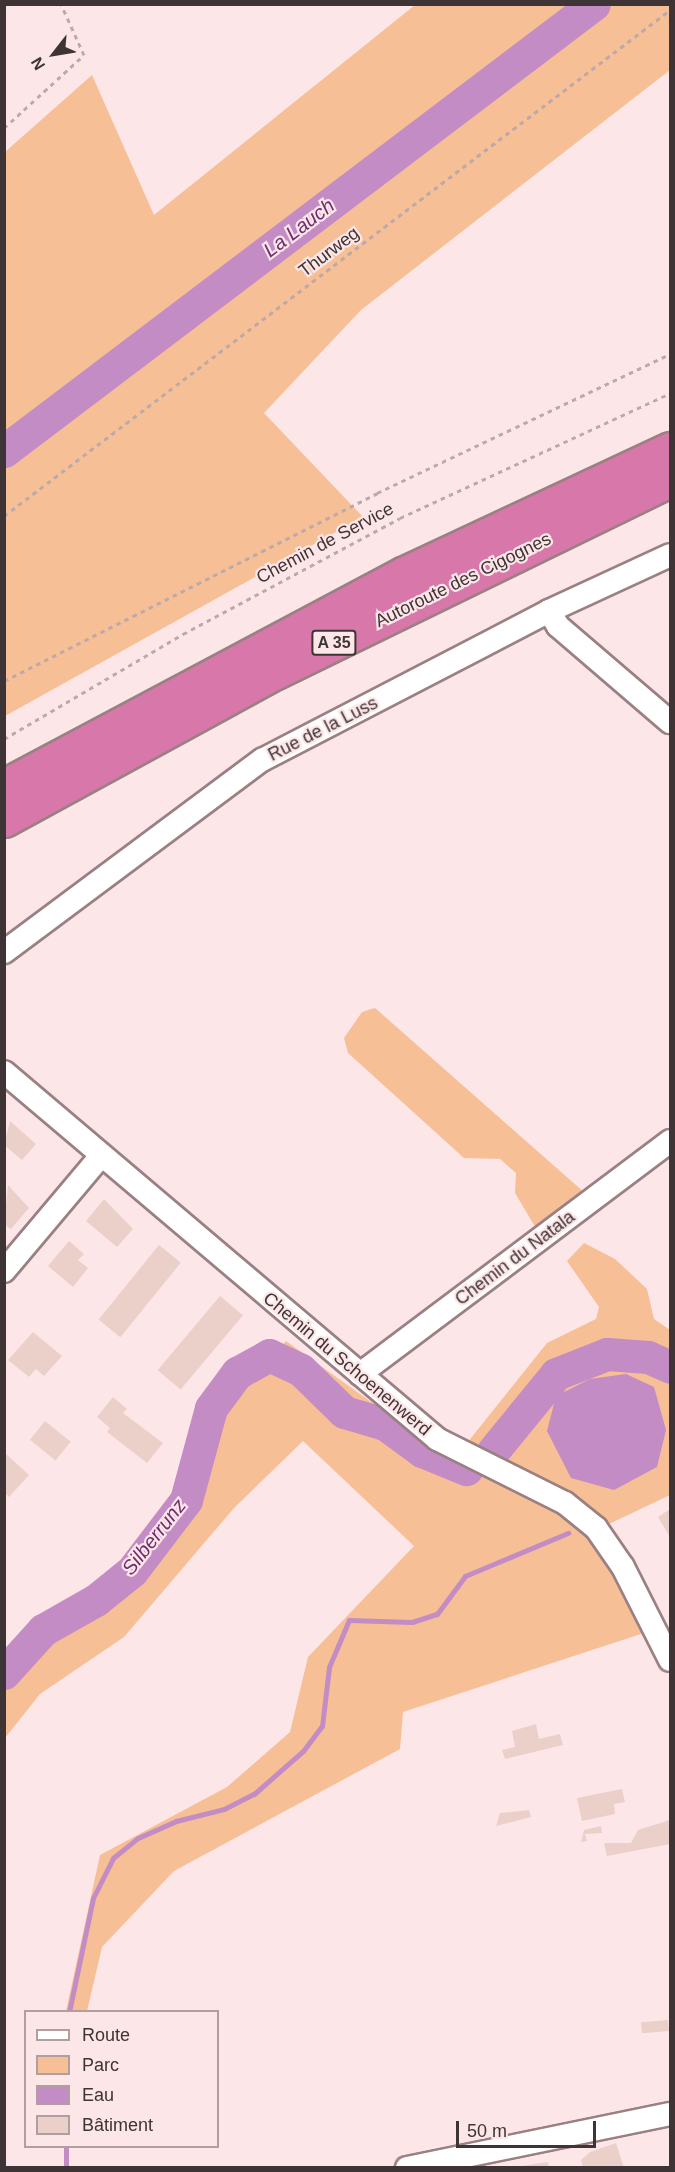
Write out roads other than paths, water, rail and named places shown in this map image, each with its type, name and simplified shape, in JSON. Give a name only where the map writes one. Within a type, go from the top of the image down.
[{"type":"highway","name":"Autoroute des Cigognes","points":[[4,786],[403,574],[670,449]]},
{"type":"highway","name":"Autoroute des Cigognes","points":[[4,820],[276,672],[670,480]]},
{"type":"street","name":"Rue de la Luss","points":[[4,951],[262,760],[549,611],[670,555]]},
{"type":"street","points":[[549,611],[558,626],[670,722]]},
{"type":"street","name":"Chemin du Schoenenwerd","points":[[4,1071],[101,1156],[437,1439],[565,1503],[596,1528],[670,1660]]},
{"type":"street","name":"Chemin du Natala","points":[[360,1374],[670,1141]]},
{"type":"street","points":[[4,1271],[101,1156]]},
{"type":"street","points":[[407,2168],[670,2114]]},
{"type":"water","points":[[626,1374],[654,1387],[666,1430],[657,1467],[614,1490],[571,1478],[547,1431],[556,1396],[590,1379]]},
{"type":"waterway","name":"La Lauch","points":[[4,451],[594,4]]},
{"type":"waterway","name":"Silberrunz","points":[[494,1450],[556,1374],[607,1354],[648,1357],[670,1367]]},
{"type":"waterway","name":"Silberrunz","points":[[4,1673],[43,1630],[96,1600],[132,1571],[186,1500],[211,1408],[237,1373],[269,1355],[301,1370],[344,1412],[385,1424],[422,1451],[466,1469]]},
{"type":"waterway","points":[[69,2010],[93,1898],[113,1858],[138,1838],[176,1821],[224,1809],[254,1794],[303,1751],[322,1726],[329,1667],[349,1620],[412,1622],[437,1614],[465,1576],[568,1533]]},
{"type":"waterway","points":[[66,2148],[66,2168]]}]
